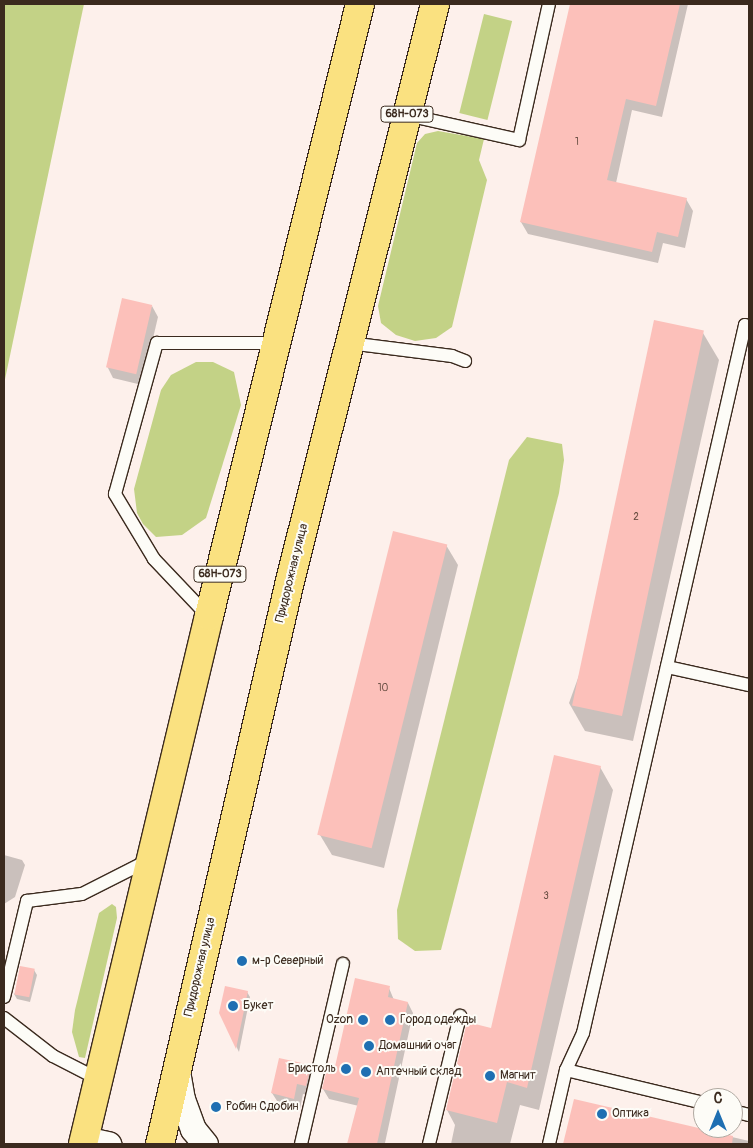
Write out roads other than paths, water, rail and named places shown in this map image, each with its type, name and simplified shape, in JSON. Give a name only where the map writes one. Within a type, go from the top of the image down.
[{"type":"main road","name":"68Н-073","points":[[92,1142],[96,1078],[209,616],[279,343],[360,4]]},
{"type":"main road","name":"Придорожная улица","points":[[160,1144],[290,581],[435,4]]},
{"type":"street","points":[[177,1069],[190,1121],[205,1144]]},
{"type":"lane","points":[[407,115],[518,140],[549,4]]},
{"type":"lane","points":[[549,1144],[566,1070],[583,1033],[745,325],[749,326]]},
{"type":"lane","points":[[209,616],[154,559],[115,494],[157,343],[279,343]]},
{"type":"lane","points":[[349,344],[452,356],[465,361]]},
{"type":"lane","points":[[667,667],[749,685]]},
{"type":"lane","points":[[4,997],[27,901],[82,894],[151,859]]},
{"type":"lane","points":[[301,1144],[343,964]]},
{"type":"lane","points":[[429,1144],[434,1112],[460,1016]]},
{"type":"lane","points":[[4,1018],[54,1056],[96,1078]]},
{"type":"lane","points":[[566,1070],[693,1101]]},
{"type":"place","name":"м-р Северный","points":[[242,961]]},
{"type":"place","name":"Букет","points":[[233,1006]]},
{"type":"place","name":"Ozon","points":[[363,1020]]},
{"type":"place","name":"Город одежды","points":[[390,1020]]},
{"type":"place","name":"Домашний очаг","points":[[369,1046]]},
{"type":"place","name":"Бристоль","points":[[346,1069]]},
{"type":"place","name":"Аптечный склад","points":[[366,1072]]},
{"type":"place","name":"Магнит","points":[[490,1076]]},
{"type":"place","name":"Робин Сдобин","points":[[216,1107]]},
{"type":"place","name":"Оптика","points":[[602,1114]]}]
